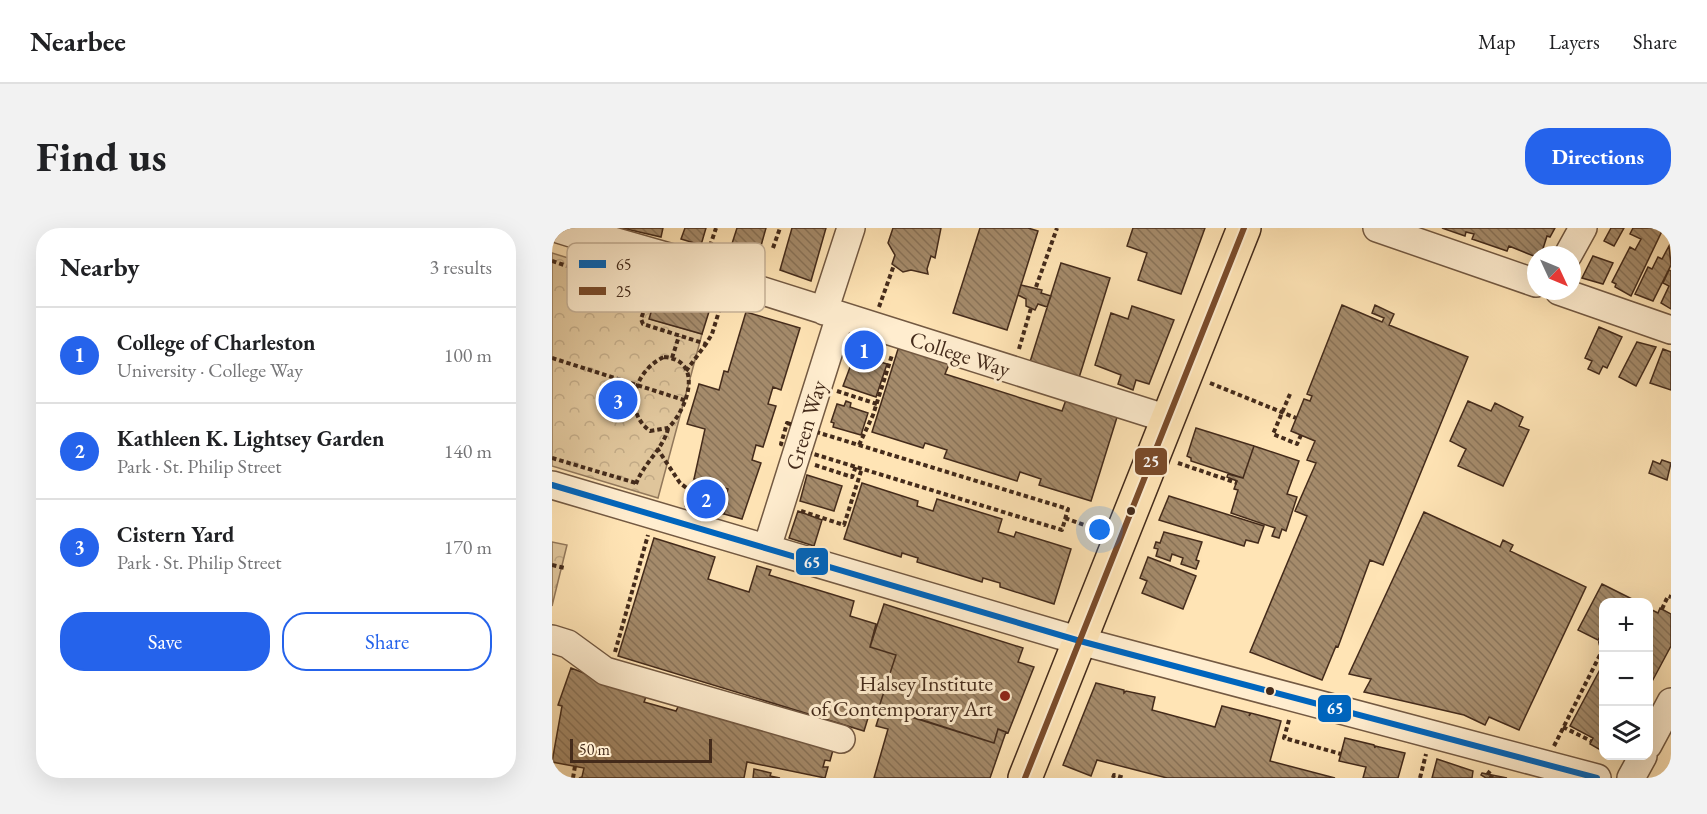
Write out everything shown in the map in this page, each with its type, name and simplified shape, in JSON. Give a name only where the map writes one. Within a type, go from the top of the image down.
[{"type":"main road","points":[[1025,778],[1244,228]]},
{"type":"street","name":"College Way","points":[[555,228],[584,237],[585,233],[620,243]]},
{"type":"street","name":"Green Way","points":[[775,523],[806,443],[851,228]]},
{"type":"street","points":[[1377,228],[1527,280]]},
{"type":"street","points":[[1573,246],[1583,228]]},
{"type":"street","name":"College Way","points":[[765,292],[1168,419]]},
{"type":"street","points":[[1581,299],[1671,330]]},
{"type":"street","points":[[552,486],[1080,641],[1597,778]]},
{"type":"street","points":[[552,639],[568,644],[609,672],[841,739]]},
{"type":"street","points":[[1653,736],[1671,702]]},
{"type":"street","points":[[1631,778],[1641,760]]},
{"type":"path","points":[[773,248],[780,228]]},
{"type":"path","points":[[1036,288],[1057,228]]},
{"type":"path","points":[[552,261],[567,266]]},
{"type":"path","points":[[872,326],[894,265]]},
{"type":"path","points":[[1012,370],[1031,308]]},
{"type":"path","points":[[643,312],[641,319],[643,324],[706,344]]},
{"type":"path","points":[[686,371],[712,334],[718,312]]},
{"type":"path","points":[[859,445],[873,415],[898,334]]},
{"type":"path","points":[[672,358],[679,336]]},
{"type":"path","points":[[552,357],[687,401]]},
{"type":"path","points":[[634,490],[645,464],[668,428],[681,414],[687,401],[689,380],[686,371],[680,362],[664,357],[655,361],[637,385],[634,403],[639,422],[650,431],[668,428]]},
{"type":"path","points":[[1210,383],[1296,418]]},
{"type":"path","points":[[1290,394],[1273,434],[1297,444],[1301,435]]},
{"type":"path","points":[[806,443],[859,445],[1068,509],[1062,530],[856,466],[806,443]]},
{"type":"path","points":[[806,443],[812,464],[852,477],[856,466]]},
{"type":"path","points":[[657,448],[680,483],[696,495],[695,500],[703,501],[706,495]]},
{"type":"path","points":[[552,458],[636,483]]},
{"type":"path","points":[[1179,463],[1237,483]]},
{"type":"path","points":[[775,523],[793,515],[795,509],[843,525],[862,468]]},
{"type":"path","points":[[1065,519],[1099,530]]},
{"type":"path","points":[[609,672],[649,532]]},
{"type":"path","points":[[552,564],[564,568]]},
{"type":"path","points":[[1671,597],[1668,596],[1663,607],[1671,608]]},
{"type":"path","points":[[1553,747],[1601,652]]},
{"type":"path","points":[[1289,719],[1284,738],[1341,754]]},
{"type":"path","points":[[1563,727],[1592,741]]},
{"type":"path","points":[[1420,778],[1426,754]]},
{"type":"path","points":[[573,778],[575,766]]},
{"type":"path","points":[[1113,778],[1114,775],[1125,778]]},
{"type":"green space","points":[[552,253],[567,258],[567,312],[652,312],[650,319],[702,334],[658,498],[552,466]]},
{"type":"green space","points":[[694,479],[728,489],[722,509],[725,510],[724,514],[717,515],[685,506]]},
{"type":"green space","points":[[552,542],[567,545],[552,606]]},
{"type":"building","points":[[622,228],[663,228],[661,237]]},
{"type":"building","points":[[685,228],[706,228],[702,243],[681,239]]},
{"type":"building","points":[[737,228],[766,228],[762,243],[732,243]]},
{"type":"building","points":[[792,228],[826,228],[811,281],[780,270]]},
{"type":"building","points":[[893,228],[941,228],[935,258],[931,256],[927,269],[928,274],[911,270],[903,272],[892,264],[895,255],[888,243]]},
{"type":"building","points":[[980,228],[1028,228],[1038,231],[1007,330],[953,313]]},
{"type":"building","points":[[1133,228],[1205,228],[1181,294],[1138,280],[1147,253],[1127,246]]},
{"type":"building","points":[[1442,228],[1555,228],[1550,237],[1547,236],[1544,246],[1527,246],[1527,253],[1509,246],[1507,251],[1472,239],[1474,234],[1466,232],[1465,236]]},
{"type":"building","points":[[1611,228],[1624,228],[1614,246],[1604,241]]},
{"type":"building","points":[[1633,228],[1656,228],[1662,231],[1631,296],[1615,287],[1616,284],[1612,282],[1630,247],[1635,250],[1641,239],[1630,234]]},
{"type":"building","points":[[1669,246],[1671,265],[1653,301],[1635,294],[1648,267],[1652,269],[1658,257],[1662,259]]},
{"type":"building","points":[[1593,256],[1613,263],[1603,284],[1582,278]]},
{"type":"building","points":[[1061,263],[1110,278],[1078,381],[1029,365]]},
{"type":"building","points":[[1669,270],[1671,271],[1671,309],[1661,303],[1669,286],[1663,283]]},
{"type":"building","points":[[1021,285],[1042,290],[1041,293],[1051,296],[1047,307],[1038,304],[1035,310],[1026,306],[1026,299],[1018,295]]},
{"type":"building","points":[[1342,305],[1382,322],[1384,318],[1372,313],[1375,305],[1394,314],[1389,325],[1468,357],[1383,565],[1370,560],[1338,647],[1336,646],[1322,680],[1250,652],[1307,516],[1295,511],[1316,463],[1307,460],[1315,441],[1291,431],[1304,399],[1310,401],[1312,396],[1307,394]]},
{"type":"building","points":[[1132,306],[1174,320],[1149,384],[1136,380],[1133,390],[1118,384],[1121,375],[1095,365],[1111,313],[1128,319]]},
{"type":"building","points":[[651,312],[709,312],[702,334],[649,319]]},
{"type":"building","points":[[746,312],[800,328],[781,390],[773,387],[768,404],[776,406],[763,447],[756,445],[752,460],[761,463],[742,519],[724,514],[725,510],[722,509],[728,489],[694,479],[705,429],[687,424],[699,384],[719,390],[724,371],[728,372]]},
{"type":"building","points":[[1599,327],[1622,337],[1607,368],[1603,366],[1599,374],[1588,369],[1592,361],[1585,358]]},
{"type":"building","points":[[1637,342],[1656,347],[1636,386],[1619,377]]},
{"type":"building","points":[[899,346],[950,362],[945,374],[1062,411],[1067,397],[1118,414],[1091,501],[1039,485],[1041,479],[1020,472],[1017,481],[944,458],[947,450],[925,443],[923,448],[872,432]]},
{"type":"building","points":[[1663,349],[1671,352],[1671,390],[1650,383]]},
{"type":"building","points":[[855,354],[887,364],[876,397],[843,386]]},
{"type":"building","points":[[846,401],[851,403],[850,407],[868,413],[861,435],[833,427],[834,423],[831,422],[837,404],[844,406]]},
{"type":"building","points":[[1468,401],[1491,411],[1495,403],[1523,417],[1519,426],[1529,430],[1503,486],[1458,466],[1466,449],[1450,441]]},
{"type":"building","points":[[1196,428],[1254,446],[1243,478],[1191,461],[1191,458],[1187,456]]},
{"type":"building","points":[[1254,446],[1299,461],[1287,494],[1297,497],[1286,531],[1282,529],[1279,538],[1272,536],[1275,528],[1231,513],[1238,490],[1234,489],[1237,481],[1227,477],[1228,474],[1243,478]]},
{"type":"building","points":[[1662,460],[1671,463],[1667,480],[1649,473],[1653,461],[1660,464]]},
{"type":"building","points":[[807,475],[842,486],[834,511],[800,501]]},
{"type":"building","points":[[862,483],[918,501],[917,506],[933,511],[937,499],[1002,519],[998,532],[1014,537],[1016,532],[1071,549],[1054,604],[1000,587],[1000,583],[983,578],[982,582],[917,562],[918,558],[902,553],[901,557],[844,539]]},
{"type":"building","points":[[1169,496],[1264,526],[1258,543],[1246,540],[1244,546],[1159,520]]},
{"type":"building","points":[[798,511],[822,520],[814,546],[789,538]]},
{"type":"building","points":[[1424,512],[1500,547],[1503,540],[1513,545],[1510,551],[1586,587],[1519,730],[1489,717],[1485,725],[1464,715],[1364,692],[1371,679],[1349,674]]},
{"type":"building","points":[[1164,532],[1202,542],[1196,560],[1199,561],[1196,569],[1181,564],[1183,558],[1172,554],[1170,561],[1156,556],[1158,549],[1154,548],[1156,542],[1160,543]]},
{"type":"building","points":[[654,538],[715,557],[708,579],[749,592],[757,566],[771,570],[769,575],[854,601],[850,616],[876,624],[870,647],[896,655],[879,707],[872,705],[864,731],[618,656]]},
{"type":"building","points":[[1148,557],[1196,576],[1183,609],[1142,593],[1147,581],[1140,578]]},
{"type":"building","points":[[1602,584],[1630,598],[1599,598],[1598,640],[1578,630]]},
{"type":"building","points":[[884,604],[1023,648],[1018,662],[1034,667],[1008,733],[998,729],[994,743],[879,707],[896,655],[870,647]]},
{"type":"building","points":[[1660,608],[1671,614],[1671,646],[1653,680],[1653,610],[1658,613]]},
{"type":"building","points":[[571,668],[646,697],[644,702],[676,711],[679,705],[833,750],[830,761],[825,760],[823,767],[828,767],[825,778],[747,762],[744,778],[579,778],[582,777],[584,768],[552,762],[562,706],[558,705]]},
{"type":"building","points":[[1599,671],[1599,749],[1590,744],[1593,738],[1570,726]]},
{"type":"building","points":[[1096,683],[1124,690],[1124,693],[1126,691],[1155,697],[1152,710],[1215,727],[1222,706],[1250,713],[1249,716],[1251,713],[1281,721],[1270,761],[1335,778],[1167,778],[1097,760],[1091,776],[1063,765]]},
{"type":"building","points":[[882,707],[994,743],[998,729],[1006,732],[990,778],[874,778],[888,729],[876,726]]},
{"type":"building","points":[[1345,738],[1374,745],[1375,748],[1375,746],[1405,753],[1398,778],[1363,778],[1366,767],[1339,761]]},
{"type":"building","points":[[1437,759],[1473,771],[1472,778],[1432,778]]},
{"type":"building","points":[[754,769],[771,773],[770,776],[780,778],[753,778]]},
{"type":"building","points":[[1482,773],[1507,778],[1486,778],[1481,775]]},
{"type":"transit line","name":"25","points":[[1025,778],[1244,228]]},
{"type":"transit line","name":"65","points":[[552,485],[1080,641],[1597,778]]},
{"type":"place","name":"College of Charleston","points":[[864,350]]},
{"type":"place","name":"Cistern Yard","points":[[618,400]]},
{"type":"place","name":"Kathleen K. Lightsey Garden","points":[[706,499]]},
{"type":"place","name":"Halsey Institute of Contemporary Art","points":[[1005,696]]}]
